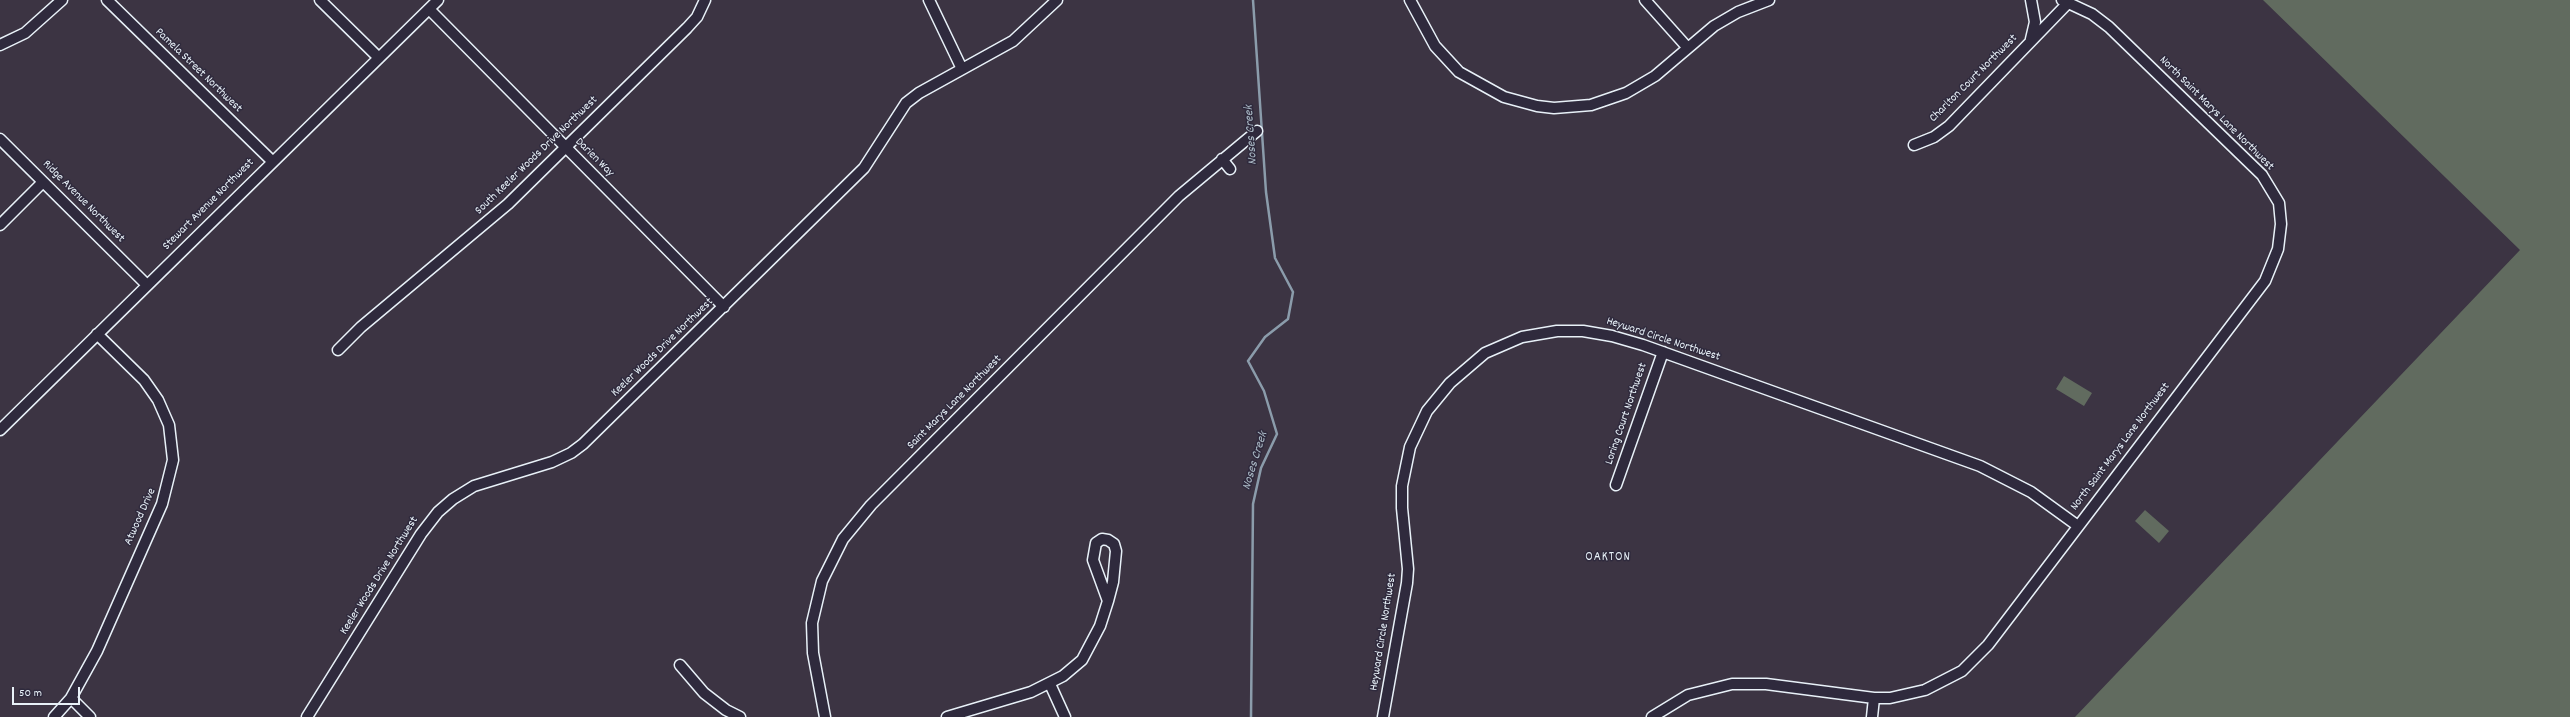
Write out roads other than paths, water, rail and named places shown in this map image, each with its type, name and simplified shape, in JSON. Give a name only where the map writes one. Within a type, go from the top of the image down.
[{"type":"street","points":[[0,45],[24,33],[62,0]]},
{"type":"street","name":"Pamela Street Northwest","points":[[107,0],[272,161]]},
{"type":"street","points":[[320,0],[378,58]]},
{"type":"street","name":"Stewart Avenue Northwest","points":[[0,430],[272,161],[438,0]]},
{"type":"street","name":"South Keeler Woods Drive Northwest","points":[[338,350],[361,327],[508,204],[687,28],[697,17],[705,0]]},
{"type":"street","points":[[929,0],[962,69]]},
{"type":"street","name":"Keeler Woods Drive Northwest","points":[[307,717],[421,534],[438,512],[453,498],[474,486],[552,462],[571,453],[594,434],[864,168],[906,103],[919,93],[1013,41],[1057,0]]},
{"type":"street","points":[[1410,0],[1435,46],[1459,72],[1493,92],[1537,106],[1572,108],[1609,100],[1640,86],[1704,33],[1725,19],[1769,0]]},
{"type":"street","points":[[1645,0],[1687,47]]},
{"type":"street","name":"Charlton Court Northwest","points":[[2030,41],[2035,22],[2032,0]]},
{"type":"street","name":"Charlton Court Northwest","points":[[1914,145],[1934,137],[1949,126],[2066,1]]},
{"type":"street","name":"North Saint Marys Lane Northwest","points":[[1652,717],[1688,695],[1732,684],[1766,684],[1874,698],[1906,695],[1925,690],[1953,677],[1969,666],[1988,645],[2265,280],[2278,249],[2281,224],[2278,203],[2275,195],[2253,165],[2109,27],[2092,14],[2066,1]]},
{"type":"street","name":"Darien Way","points":[[429,9],[724,307]]},
{"type":"street","name":"Saint Marys Lane Northwest","points":[[826,717],[813,653],[812,618],[822,581],[844,539],[871,505],[1153,222],[1187,189],[1257,131]]},
{"type":"street","name":"Ridge Avenue Northwest","points":[[0,139],[147,285]]},
{"type":"street","points":[[1222,160],[1230,169]]},
{"type":"street","points":[[0,225],[43,182]]},
{"type":"street","name":"Heyward Circle Northwest","points":[[1383,717],[1407,583],[1407,562],[1402,508],[1405,472],[1418,429],[1440,394],[1461,372],[1485,353],[1509,342],[1538,334],[1557,331],[1598,333],[1663,352],[1980,466],[2031,492],[2078,526]]},
{"type":"street","name":"Atwood Drive","points":[[54,717],[71,698],[97,651],[162,504],[173,460],[169,425],[158,400],[144,380],[97,334]]},
{"type":"street","name":"Loring Court Northwest","points":[[1616,485],[1663,352]]},
{"type":"street","points":[[947,717],[1010,699],[1050,684],[1071,671],[1087,653],[1100,626],[1108,602],[1114,575],[1116,551],[1114,544],[1108,540],[1102,539],[1096,543],[1093,560],[1108,602]]},
{"type":"street","points":[[680,665],[704,693],[726,710],[740,717]]},
{"type":"street","points":[[1050,684],[1065,717]]},
{"type":"street","points":[[71,698],[90,717]]},
{"type":"street","points":[[1872,717],[1874,698]]},
{"type":"waterway","name":"Noses Creek","points":[[1251,717],[1253,504],[1261,468],[1277,434],[1264,391],[1248,361],[1265,337],[1288,319],[1293,292],[1275,258],[1266,192],[1253,0]]},
{"type":"district","name":"OAKTON","points":[[1608,558]]}]
